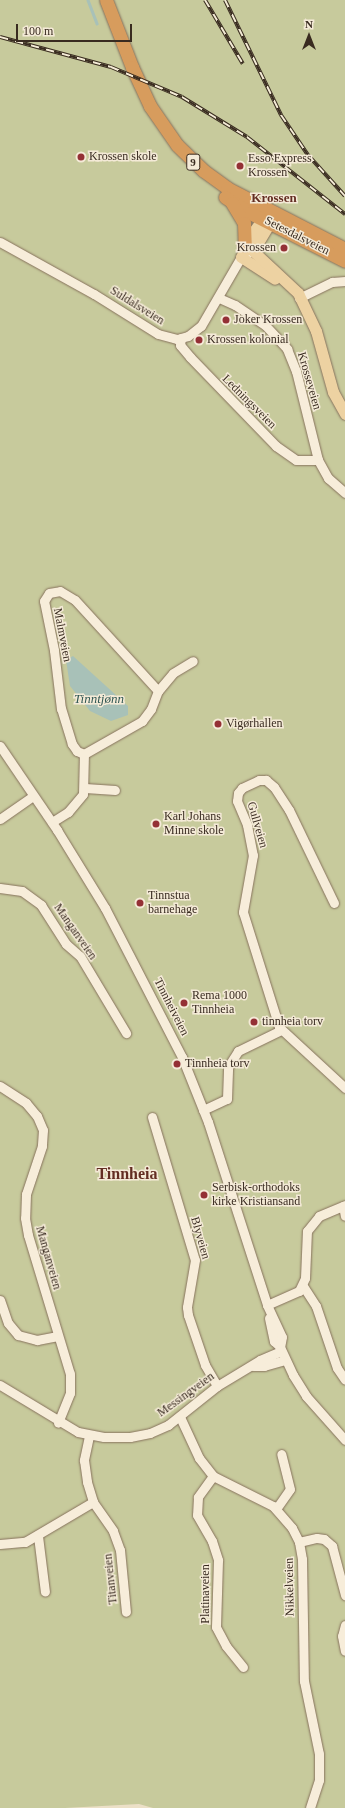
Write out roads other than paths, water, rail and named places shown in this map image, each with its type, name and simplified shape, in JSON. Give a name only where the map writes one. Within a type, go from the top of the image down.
[{"type":"highway","name":"Setesdalsveien","points":[[106,0],[132,67],[153,112],[177,145],[214,179],[266,217],[345,260]]},
{"type":"highway","name":"Setesdalsveien","points":[[132,67],[143,103],[161,133],[200,177],[230,200],[266,217],[345,249]]},
{"type":"highway","name":"9","points":[[230,200],[242,220],[246,252]]},
{"type":"main road","points":[[266,217],[246,252],[293,286],[316,331],[333,392],[345,414]]},
{"type":"street","name":"Suldalsveien","points":[[0,242],[94,294],[158,334],[181,338]]},
{"type":"street","points":[[181,338],[193,334],[201,326],[246,252]]},
{"type":"street","points":[[300,298],[332,282],[345,281]]},
{"type":"street","name":"Krosseveien","points":[[220,296],[265,325],[287,350],[296,370],[318,460],[328,478],[345,493]]},
{"type":"street","name":"Ledningsveien","points":[[181,338],[182,348],[190,358],[276,446],[296,460],[318,460]]},
{"type":"street","name":"Malmveien","points":[[84,754],[76,751],[72,744],[61,709],[54,650],[44,601],[49,593],[60,591],[75,600],[158,691]]},
{"type":"street","points":[[52,822],[76,803],[85,788],[84,754],[142,721],[151,709],[158,691],[173,673],[193,661]]},
{"type":"street","name":"Tinnheiveien","points":[[0,746],[52,822],[85,874],[134,961],[175,1043],[203,1110],[267,1305],[282,1337],[280,1349],[306,1396],[345,1440]]},
{"type":"street","name":"Gullveien","points":[[281,1030],[244,917],[244,900],[252,870],[253,855],[246,825],[237,801],[238,793],[242,788],[259,780],[266,780],[274,787],[289,810],[334,903]]},
{"type":"street","points":[[85,788],[115,790]]},
{"type":"street","points":[[0,819],[33,796]]},
{"type":"street","name":"Manganveien","points":[[0,888],[22,892],[41,905],[66,944],[80,956],[126,1033]]},
{"type":"street","points":[[203,1110],[227,1099],[228,1067],[238,1051],[281,1030],[294,1040],[345,1088]]},
{"type":"street","name":"Manganveien","points":[[0,1086],[26,1103],[37,1116],[43,1130],[42,1146],[26,1194],[26,1225],[71,1384],[58,1423]]},
{"type":"street","name":"Blyveien","points":[[152,1118],[195,1260],[187,1307],[188,1315],[205,1365],[217,1386]]},
{"type":"street","points":[[267,1305],[293,1295],[303,1286],[306,1268],[307,1232],[319,1216],[344,1206],[345,1216]]},
{"type":"street","points":[[303,1286],[316,1306],[337,1368],[345,1380]]},
{"type":"street","points":[[0,1300],[8,1323],[18,1335],[37,1340],[58,1336]]},
{"type":"street","name":"Messingveien","points":[[0,1386],[58,1423],[89,1436],[119,1438],[141,1435],[168,1425],[180,1417],[217,1386],[280,1349]]},
{"type":"street","name":"Messingveien","points":[[253,1366],[264,1366],[285,1360]]},
{"type":"street","name":"Nikkelveien","points":[[180,1417],[199,1458],[213,1476],[276,1509],[299,1542],[302,1559],[304,1681],[319,1754],[319,1780],[310,1808]]},
{"type":"street","name":"Titanveien","points":[[89,1436],[85,1470],[93,1502],[113,1531],[120,1550],[126,1612]]},
{"type":"street","points":[[276,1509],[290,1489],[281,1454]]},
{"type":"street","name":"Platinaveien","points":[[213,1476],[198,1498],[197,1515],[212,1541],[218,1560],[216,1627],[226,1646],[243,1667]]},
{"type":"street","points":[[0,1544],[15,1544],[38,1536],[93,1502]]},
{"type":"street","points":[[38,1536],[45,1592]]},
{"type":"street","points":[[299,1542],[317,1538],[324,1539],[332,1546],[345,1595]]},
{"type":"street","points":[[345,1625],[342,1636],[345,1651]]},
{"type":"water","name":"Tinntjønn","points":[[73,656],[128,706],[128,715],[111,721],[90,711],[70,686],[66,660]]},
{"type":"waterway","points":[[88,0],[97,23]]},
{"type":"railway","points":[[205,0],[243,64]]},
{"type":"railway","points":[[225,0],[281,115],[308,155],[345,196]]},
{"type":"railway","points":[[0,37],[111,67],[182,97],[247,137],[345,214]]},
{"type":"place","name":"Krossen skole","points":[[81,157]]},
{"type":"place","name":"Esso Express Krossen","points":[[240,166]]},
{"type":"place","name":"Krossen","points":[[284,248]]},
{"type":"place","name":"Joker Krossen","points":[[226,320]]},
{"type":"place","name":"Krossen kolonial","points":[[199,340]]},
{"type":"place","name":"Vigørhallen","points":[[218,724]]},
{"type":"place","name":"Karl Johans Minne skole","points":[[156,824]]},
{"type":"place","name":"Tinnstua barnehage","points":[[140,903]]},
{"type":"place","name":"Rema 1000 Tinnheia","points":[[184,1003]]},
{"type":"place","name":"tinnheia torv","points":[[254,1022]]},
{"type":"place","name":"Tinnheia torv","points":[[177,1064]]},
{"type":"place","name":"Serbisk-orthodoks kirke Kristiansand","points":[[204,1195]]},
{"type":"district","name":"Krossen","points":[[274,198]]},
{"type":"district","name":"Tinnheia","points":[[127,1174]]}]
